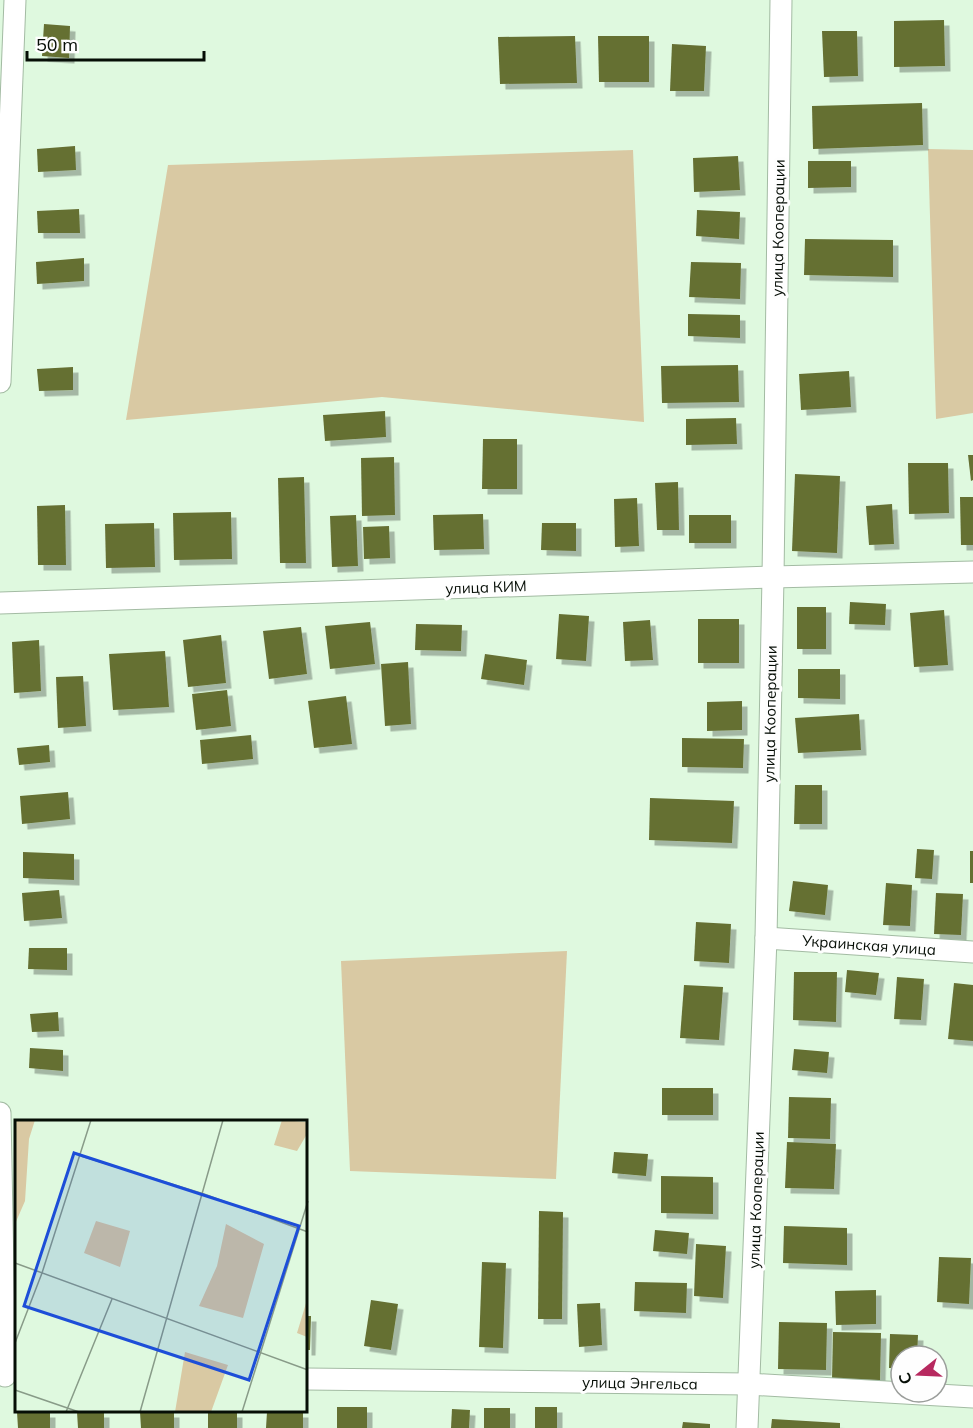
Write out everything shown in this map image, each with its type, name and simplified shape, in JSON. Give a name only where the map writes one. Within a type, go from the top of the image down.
[{"type":"street","points":[[0,382],[15,0]]},
{"type":"street","name":"улица Кооперации","points":[[747,1428],[766,938],[781,0]]},
{"type":"street","name":"улица КИМ","points":[[0,603],[973,572]]},
{"type":"street","name":"Украинская улица","points":[[766,938],[973,952]]},
{"type":"street","points":[[0,1113],[7,1376]]},
{"type":"street","name":"улица Энгельса","points":[[308,1379],[748,1384],[973,1396]]},
{"type":"shaded area","points":[[928,149],[973,150],[973,413],[936,419]]},
{"type":"shaded area","points":[[633,150],[644,422],[382,397],[126,420],[168,165]]},
{"type":"shaded area","points":[[567,951],[556,1179],[350,1171],[341,961]]},
{"type":"building","points":[[944,20],[945,66],[894,67],[894,21]]},
{"type":"building","points":[[44,24],[70,26],[69,58],[42,56]]},
{"type":"building","points":[[822,31],[857,31],[858,76],[824,77]]},
{"type":"building","points":[[575,36],[577,83],[500,84],[498,37]]},
{"type":"building","points":[[598,36],[649,36],[649,82],[599,82]]},
{"type":"building","points":[[672,44],[706,46],[704,91],[670,91]]},
{"type":"building","points":[[922,103],[923,145],[813,149],[812,106]]},
{"type":"building","points":[[75,146],[76,170],[38,172],[37,149]]},
{"type":"building","points":[[738,156],[740,190],[694,192],[693,158]]},
{"type":"building","points":[[808,161],[851,161],[851,187],[808,188]]},
{"type":"building","points":[[79,209],[80,233],[38,233],[37,211]]},
{"type":"building","points":[[697,210],[740,212],[739,239],[696,236]]},
{"type":"building","points":[[805,239],[893,240],[893,277],[804,275]]},
{"type":"building","points":[[84,258],[84,281],[37,284],[36,262]]},
{"type":"building","points":[[691,262],[741,263],[740,299],[689,297]]},
{"type":"building","points":[[688,314],[740,315],[740,338],[688,336]]},
{"type":"building","points":[[738,365],[739,402],[662,403],[661,366]]},
{"type":"building","points":[[73,367],[73,390],[39,391],[37,369]]},
{"type":"building","points":[[849,371],[851,407],[801,410],[799,374]]},
{"type":"building","points":[[385,411],[386,437],[325,441],[323,415]]},
{"type":"building","points":[[736,418],[737,444],[686,445],[686,419]]},
{"type":"building","points":[[483,439],[517,439],[517,489],[482,489]]},
{"type":"building","points":[[968,455],[973,455],[973,480],[971,481]]},
{"type":"building","points":[[394,457],[395,515],[362,516],[361,458]]},
{"type":"building","points":[[908,463],[948,463],[949,513],[909,514]]},
{"type":"building","points":[[795,474],[840,476],[837,553],[792,551]]},
{"type":"building","points":[[304,477],[306,563],[280,563],[278,478]]},
{"type":"building","points":[[678,482],[679,530],[657,530],[655,483]]},
{"type":"building","points":[[960,497],[973,497],[973,545],[961,545]]},
{"type":"building","points":[[637,498],[639,546],[615,547],[614,499]]},
{"type":"building","points":[[892,504],[894,544],[869,545],[866,506]]},
{"type":"building","points":[[65,505],[66,565],[38,565],[37,506]]},
{"type":"building","points":[[231,512],[232,559],[174,560],[173,513]]},
{"type":"building","points":[[483,514],[484,549],[434,550],[433,515]]},
{"type":"building","points":[[356,515],[358,566],[332,567],[330,516]]},
{"type":"building","points":[[689,515],[731,515],[731,543],[689,543]]},
{"type":"building","points":[[154,523],[155,567],[106,568],[105,524]]},
{"type":"building","points":[[542,523],[576,523],[576,551],[541,550]]},
{"type":"building","points":[[389,526],[390,558],[364,559],[363,527]]},
{"type":"building","points":[[850,602],[886,604],[885,625],[849,624]]},
{"type":"building","points":[[797,607],[826,607],[826,649],[797,649]]},
{"type":"building","points":[[944,610],[948,665],[914,667],[910,613]]},
{"type":"building","points":[[559,614],[589,616],[586,661],[556,659]]},
{"type":"building","points":[[698,619],[739,619],[739,663],[698,663]]},
{"type":"building","points":[[650,620],[653,660],[625,661],[623,622]]},
{"type":"building","points":[[370,622],[375,664],[330,669],[325,626]]},
{"type":"building","points":[[416,624],[462,625],[461,651],[415,650]]},
{"type":"building","points":[[301,627],[307,674],[269,679],[263,631]]},
{"type":"building","points":[[221,635],[226,683],[188,687],[183,640]]},
{"type":"building","points":[[39,640],[41,691],[14,693],[12,642]]},
{"type":"building","points":[[165,651],[169,707],[113,710],[109,654]]},
{"type":"building","points":[[485,654],[527,660],[524,685],[481,679]]},
{"type":"building","points":[[408,662],[411,724],[385,726],[381,664]]},
{"type":"building","points":[[798,669],[840,669],[840,699],[798,698]]},
{"type":"building","points":[[83,676],[86,726],[58,728],[56,677]]},
{"type":"building","points":[[227,690],[231,726],[196,730],[192,694]]},
{"type":"building","points":[[346,696],[352,744],[314,748],[308,701]]},
{"type":"building","points":[[742,701],[742,730],[707,731],[707,702]]},
{"type":"building","points":[[859,714],[861,750],[798,753],[795,718]]},
{"type":"building","points":[[251,735],[253,759],[202,764],[200,740]]},
{"type":"building","points":[[682,738],[744,739],[743,768],[682,767]]},
{"type":"building","points":[[49,745],[50,762],[19,765],[17,748]]},
{"type":"building","points":[[795,785],[822,785],[822,824],[794,824]]},
{"type":"building","points":[[68,792],[70,819],[22,824],[20,796]]},
{"type":"building","points":[[650,798],[734,801],[732,843],[649,840]]},
{"type":"building","points":[[917,849],[934,850],[932,879],[915,878]]},
{"type":"building","points":[[970,851],[973,851],[973,883],[970,883]]},
{"type":"building","points":[[23,852],[74,854],[74,880],[23,878]]},
{"type":"building","points":[[793,881],[828,885],[825,915],[789,911]]},
{"type":"building","points":[[886,883],[912,885],[910,926],[883,925]]},
{"type":"building","points":[[59,890],[62,918],[24,921],[22,893]]},
{"type":"building","points":[[936,893],[963,894],[961,935],[934,934]]},
{"type":"building","points":[[696,922],[731,924],[729,963],[694,961]]},
{"type":"building","points":[[29,948],[67,948],[67,970],[28,969]]},
{"type":"building","points":[[847,970],[879,973],[876,995],[845,992]]},
{"type":"building","points":[[794,972],[837,972],[836,1022],[793,1020]]},
{"type":"building","points":[[897,977],[924,979],[921,1020],[894,1019]]},
{"type":"building","points":[[954,983],[973,985],[973,1041],[948,1039]]},
{"type":"building","points":[[684,985],[723,987],[719,1040],[680,1038]]},
{"type":"building","points":[[58,1012],[59,1031],[32,1032],[30,1014]]},
{"type":"building","points":[[30,1048],[63,1050],[63,1071],[29,1068]]},
{"type":"building","points":[[794,1049],[829,1052],[827,1073],[792,1070]]},
{"type":"building","points":[[662,1088],[713,1088],[713,1115],[662,1115]]},
{"type":"building","points":[[789,1097],[831,1098],[830,1139],[788,1138]]},
{"type":"building","points":[[787,1142],[836,1144],[834,1189],[785,1188]]},
{"type":"building","points":[[614,1152],[648,1154],[646,1176],[612,1173]]},
{"type":"building","points":[[661,1176],[713,1177],[713,1214],[661,1213]]},
{"type":"building","points":[[539,1211],[563,1212],[562,1319],[538,1319]]},
{"type":"building","points":[[784,1226],[847,1228],[847,1265],[783,1263]]},
{"type":"building","points":[[655,1230],[689,1233],[687,1254],[653,1251]]},
{"type":"building","points":[[696,1244],[726,1246],[723,1298],[694,1296]]},
{"type":"building","points":[[939,1257],[971,1258],[969,1304],[937,1302]]},
{"type":"building","points":[[482,1262],[506,1263],[503,1348],[479,1347]]},
{"type":"building","points":[[635,1282],[687,1283],[686,1313],[634,1311]]},
{"type":"building","points":[[876,1290],[876,1324],[836,1325],[835,1291]]},
{"type":"building","points":[[371,1300],[398,1304],[391,1350],[364,1346]]},
{"type":"building","points":[[600,1303],[602,1345],[579,1347],[577,1304]]},
{"type":"building","points":[[308,1316],[311,1316],[310,1350],[308,1350]]},
{"type":"building","points":[[779,1322],[827,1323],[826,1370],[778,1369]]},
{"type":"building","points":[[833,1332],[881,1333],[880,1380],[832,1379]]},
{"type":"building","points":[[890,1334],[918,1335],[918,1344],[890,1344]]},
{"type":"building","points":[[337,1407],[367,1407],[367,1428],[337,1428]]},
{"type":"building","points":[[535,1407],[557,1407],[557,1428],[535,1428]]},
{"type":"building","points":[[484,1408],[510,1408],[510,1428],[484,1428]]},
{"type":"building","points":[[452,1409],[470,1410],[469,1428],[451,1428]]},
{"type":"building","points":[[17,1413],[50,1413],[50,1428],[18,1428]]},
{"type":"building","points":[[77,1413],[104,1413],[104,1428],[78,1428]]},
{"type":"building","points":[[140,1413],[174,1413],[174,1428],[141,1428]]},
{"type":"building","points":[[208,1413],[237,1413],[237,1428],[208,1428]]},
{"type":"building","points":[[267,1413],[303,1413],[303,1428],[266,1428]]},
{"type":"building","points":[[772,1419],[840,1423],[840,1428],[771,1428]]},
{"type":"building","points":[[683,1422],[710,1424],[710,1428],[682,1428]]}]
